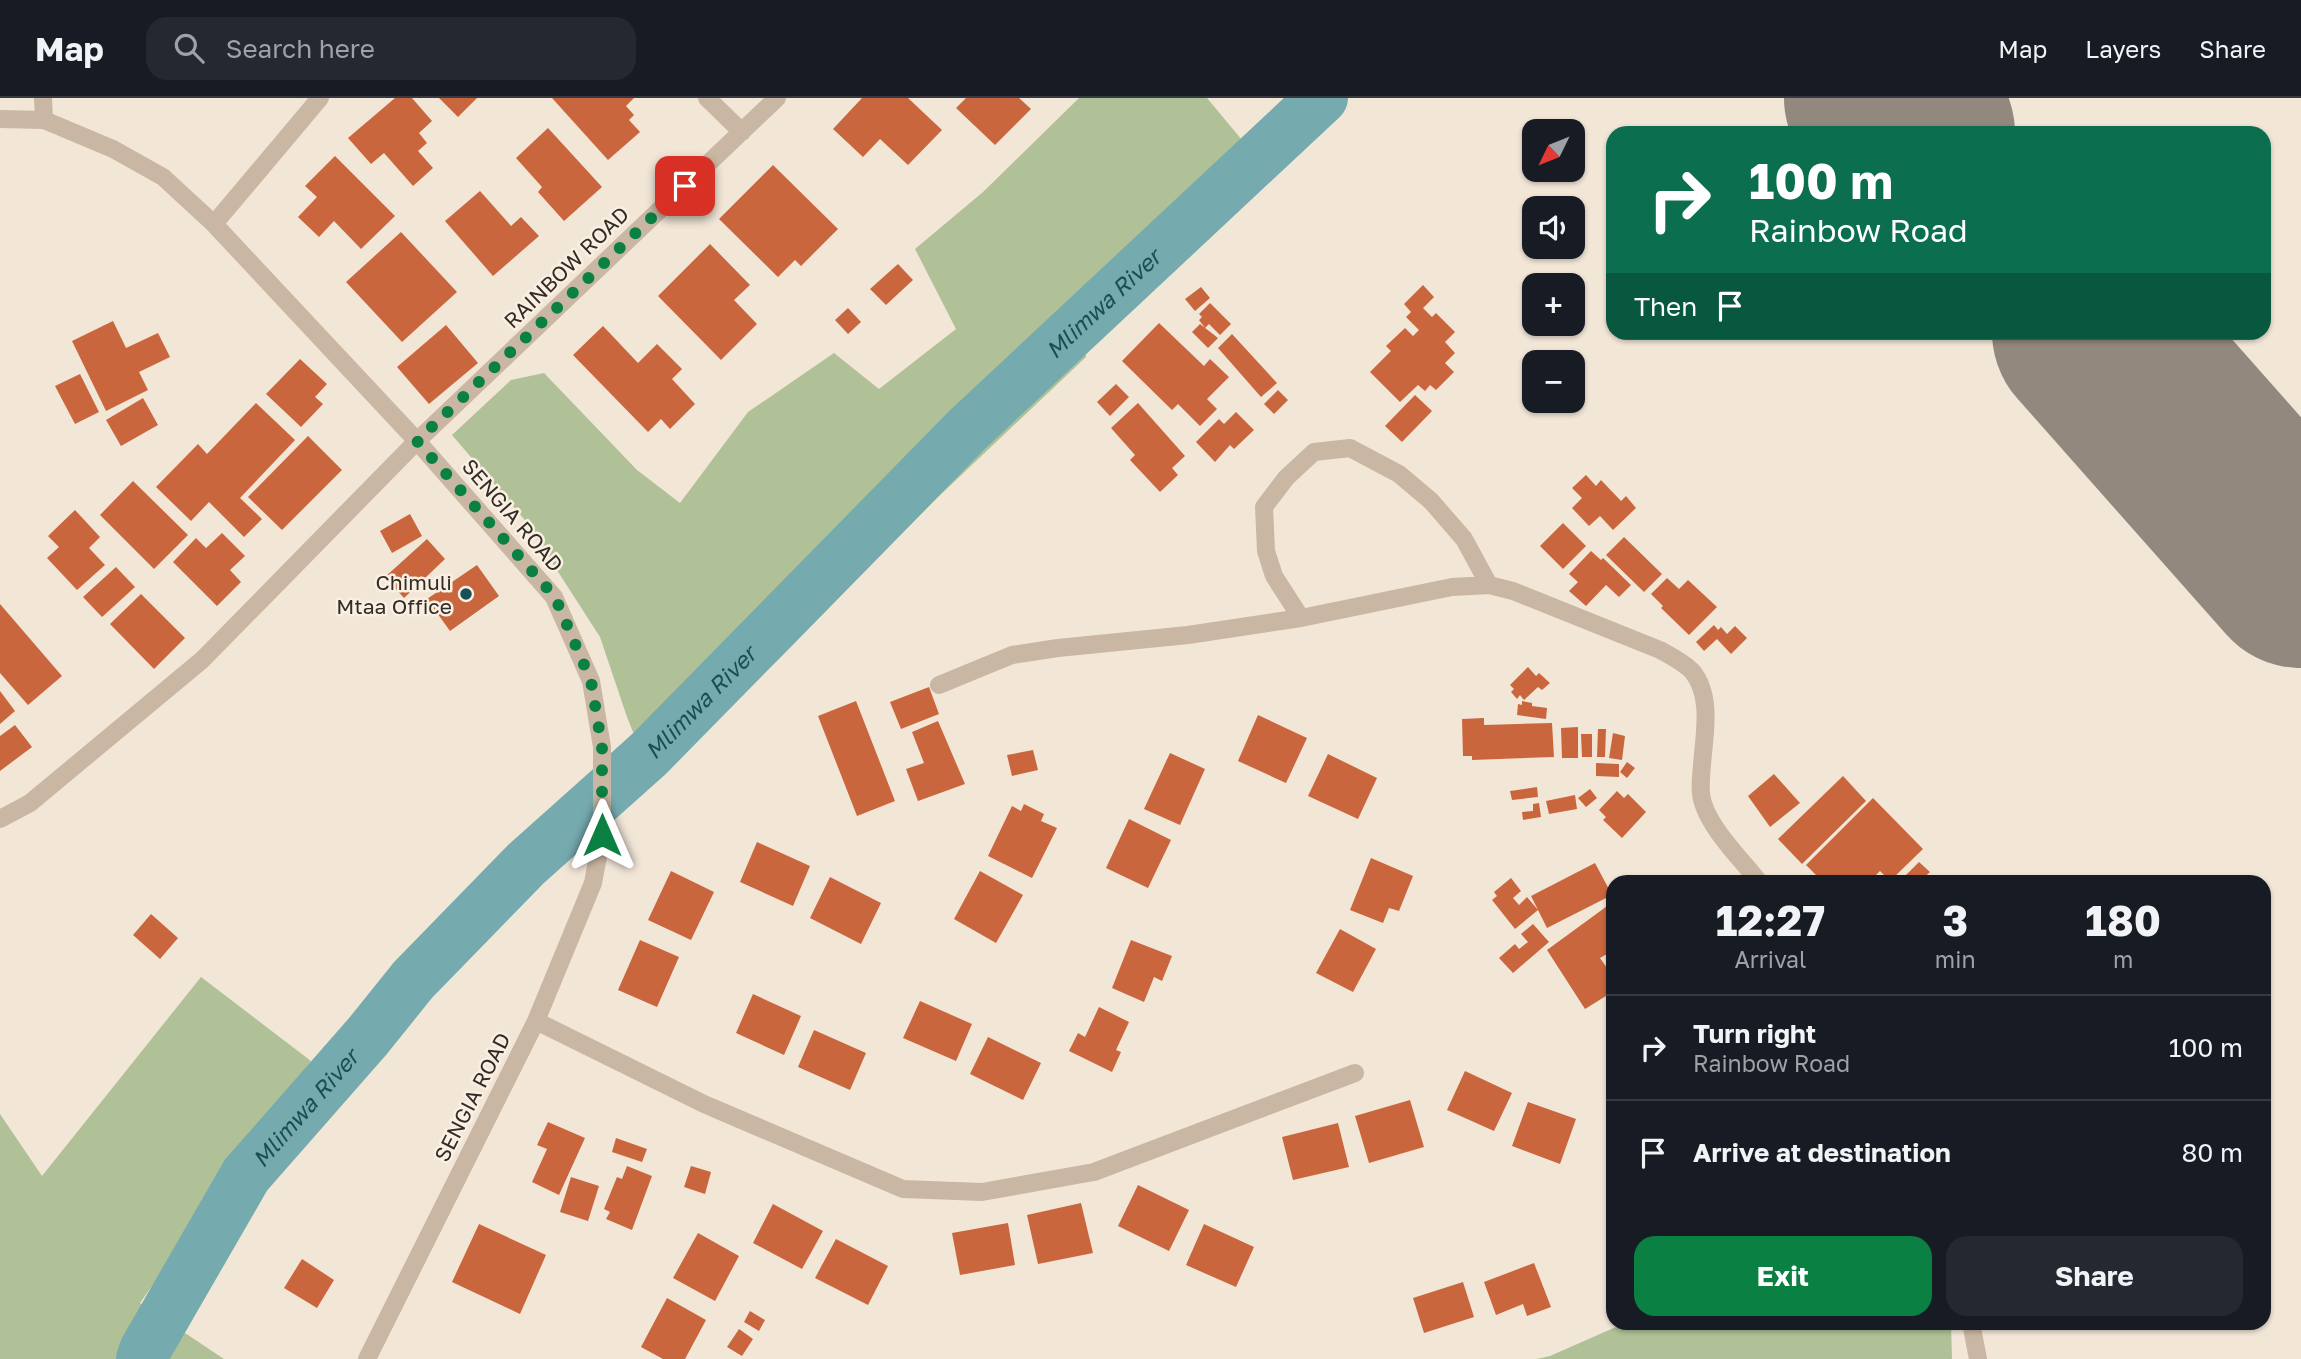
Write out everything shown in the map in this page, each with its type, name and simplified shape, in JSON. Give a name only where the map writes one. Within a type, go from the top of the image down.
[{"type":"street","points":[[0,119],[44,120],[43,98]]},
{"type":"street","points":[[214,224],[320,98]]},
{"type":"street","points":[[707,98],[742,132]]},
{"type":"street","name":"RAINBOW ROAD","points":[[0,818],[30,803],[202,660],[417,441],[777,98]]},
{"type":"street","name":"SENGIA ROAD","points":[[44,120],[113,149],[163,177],[214,224],[417,441],[555,597],[591,681],[602,747],[602,835],[593,883],[536,1021],[367,1359]]},
{"type":"street","points":[[1301,618],[1274,576],[1266,551],[1264,507],[1286,478],[1314,452],[1350,448],[1399,474],[1431,501],[1464,539],[1489,585]]},
{"type":"street","points":[[939,685],[1012,655],[1188,635],[1301,618],[1452,587],[1489,585],[1661,650],[1693,673],[1704,696],[1701,780],[1703,803],[1713,824],[1753,875]]},
{"type":"street","points":[[536,1021],[704,1104],[903,1189],[982,1192],[1094,1172],[1355,1073]]},
{"type":"street","points":[[1972,1330],[1978,1359]]},
{"type":"green space","points":[[1079,98],[1207,98],[1247,146],[1082,301],[1086,357],[936,499],[780,658],[653,782],[627,717],[600,637],[524,519],[452,435],[511,380],[544,373],[637,470],[680,503],[748,412],[834,353],[879,389],[956,329],[915,249],[983,192]]},
{"type":"green space","points":[[201,977],[311,1061],[140,1303],[224,1359],[0,1359],[0,1114],[42,1176]]},
{"type":"green space","points":[[1609,1330],[1951,1330],[1952,1359],[1537,1359]]},
{"type":"building","points":[[395,98],[412,98],[432,121],[419,133],[427,143],[418,151],[433,168],[413,186],[384,153],[371,164],[348,138]]},
{"type":"building","points":[[439,98],[477,98],[458,117]]},
{"type":"building","points":[[552,98],[634,98],[626,106],[634,115],[629,120],[640,132],[608,160]]},
{"type":"building","points":[[862,98],[908,98],[942,130],[908,165],[880,139],[863,157],[833,129]]},
{"type":"building","points":[[966,98],[1019,98],[1031,109],[995,145],[956,108]]},
{"type":"building","points":[[548,128],[602,187],[564,221],[538,192],[542,187],[516,158]]},
{"type":"building","points":[[335,156],[395,216],[361,249],[334,221],[319,237],[298,217],[317,197],[305,186]]},
{"type":"building","points":[[773,165],[838,229],[801,266],[795,260],[778,277],[719,219]]},
{"type":"building","points":[[480,191],[511,226],[521,217],[539,236],[493,276],[445,221]]},
{"type":"building","points":[[401,232],[457,292],[402,342],[346,282]]},
{"type":"building","points":[[710,244],[750,285],[734,300],[757,324],[721,360],[658,296]]},
{"type":"building","points":[[898,264],[913,280],[886,305],[870,289]]},
{"type":"building","points":[[1423,285],[1434,297],[1423,308],[1432,317],[1436,313],[1455,332],[1445,342],[1455,353],[1445,363],[1454,372],[1436,390],[1430,385],[1425,391],[1418,385],[1400,402],[1370,372],[1391,351],[1386,346],[1405,328],[1413,336],[1419,330],[1406,317],[1411,312],[1404,304]]},
{"type":"building","points":[[1201,287],[1210,298],[1195,311],[1185,299]]},
{"type":"building","points":[[1210,303],[1231,324],[1220,335],[1209,324],[1205,328],[1199,320],[1202,317],[1199,314]]},
{"type":"building","points":[[848,308],[861,322],[848,334],[835,320]]},
{"type":"building","points":[[113,321],[126,348],[158,333],[170,357],[139,372],[148,390],[106,411],[72,341]]},
{"type":"building","points":[[1159,323],[1204,366],[1210,359],[1229,377],[1207,399],[1217,409],[1200,426],[1178,404],[1172,410],[1122,361]]},
{"type":"building","points":[[1200,324],[1218,338],[1208,348],[1192,332]]},
{"type":"building","points":[[446,325],[478,363],[429,404],[397,367]]},
{"type":"building","points":[[603,326],[638,363],[657,344],[682,369],[672,379],[695,404],[670,429],[661,419],[648,432],[573,355]]},
{"type":"building","points":[[1232,334],[1277,383],[1261,397],[1218,348]]},
{"type":"building","points":[[300,359],[327,384],[315,397],[323,404],[301,427],[266,394]]},
{"type":"building","points":[[80,374],[99,412],[75,424],[55,386]]},
{"type":"building","points":[[1116,384],[1129,397],[1110,416],[1097,402]]},
{"type":"building","points":[[1278,390],[1288,400],[1274,414],[1264,404]]},
{"type":"building","points":[[1415,395],[1432,411],[1402,442],[1385,426]]},
{"type":"building","points":[[143,398],[158,425],[121,446],[106,420]]},
{"type":"building","points":[[256,403],[295,440],[240,498],[262,519],[244,537],[209,502],[191,521],[156,487],[198,444],[207,454]]},
{"type":"building","points":[[1138,403],[1185,456],[1172,468],[1178,475],[1160,492],[1130,460],[1135,455],[1111,428]]},
{"type":"building","points":[[1236,412],[1254,430],[1234,449],[1230,445],[1215,462],[1196,442],[1219,419],[1224,424]]},
{"type":"building","points":[[308,436],[342,470],[282,530],[248,497]]},
{"type":"building","points":[[1586,475],[1596,486],[1601,480],[1621,501],[1626,496],[1636,508],[1613,530],[1600,516],[1589,526],[1572,508],[1582,498],[1572,488]]},
{"type":"building","points":[[133,481],[188,535],[154,569],[100,515]]},
{"type":"building","points":[[75,510],[100,537],[89,548],[105,565],[77,590],[47,558],[59,547],[48,536]]},
{"type":"building","points":[[410,514],[422,536],[392,553],[380,531]]},
{"type":"building","points":[[1563,523],[1586,546],[1563,569],[1540,546]]},
{"type":"building","points":[[222,533],[245,556],[230,570],[241,582],[217,606],[173,562],[196,538],[206,548]]},
{"type":"building","points":[[1624,537],[1662,574],[1644,592],[1606,555]]},
{"type":"building","points":[[427,539],[445,559],[404,598],[385,577]]},
{"type":"building","points":[[1591,551],[1601,560],[1603,558],[1631,585],[1619,597],[1606,585],[1586,606],[1569,591],[1578,582],[1569,574]]},
{"type":"building","points":[[477,565],[499,596],[450,631],[427,599]]},
{"type":"building","points":[[116,567],[135,587],[102,617],[83,597]]},
{"type":"building","points":[[1667,578],[1679,589],[1688,580],[1717,607],[1689,635],[1661,608],[1663,606],[1651,594]]},
{"type":"building","points":[[141,594],[185,638],[154,669],[110,624]]},
{"type":"building","points":[[0,604],[62,676],[28,705],[0,673]]},
{"type":"building","points":[[1714,625],[1718,630],[1721,627],[1727,634],[1735,626],[1747,638],[1731,654],[1717,639],[1704,651],[1696,642]]},
{"type":"building","points":[[1528,667],[1536,676],[1539,673],[1550,683],[1542,690],[1538,687],[1524,700],[1520,695],[1517,699],[1511,692],[1514,689],[1510,685]]},
{"type":"building","points":[[929,687],[939,714],[901,729],[890,702]]},
{"type":"building","points":[[0,691],[15,711],[0,724]]},
{"type":"building","points":[[856,701],[895,801],[857,816],[818,716]]},
{"type":"building","points":[[1522,701],[1532,703],[1532,706],[1547,708],[1546,719],[1517,715],[1518,704],[1522,705]]},
{"type":"building","points":[[1258,715],[1307,738],[1286,783],[1238,761]]},
{"type":"building","points":[[1484,718],[1484,725],[1552,723],[1554,757],[1472,760],[1472,756],[1463,756],[1462,719]]},
{"type":"building","points":[[938,721],[965,784],[918,801],[906,769],[924,763],[912,732]]},
{"type":"building","points":[[15,725],[32,747],[0,771],[0,736]]},
{"type":"building","points":[[1578,727],[1578,758],[1562,758],[1561,728]]},
{"type":"building","points":[[1598,729],[1606,729],[1605,757],[1597,757]]},
{"type":"building","points":[[1613,733],[1625,736],[1622,760],[1609,758]]},
{"type":"building","points":[[1581,734],[1592,734],[1592,757],[1582,757]]},
{"type":"building","points":[[1033,750],[1038,770],[1012,776],[1007,755]]},
{"type":"building","points":[[1170,753],[1205,769],[1180,825],[1144,809]]},
{"type":"building","points":[[1328,754],[1377,778],[1358,819],[1308,796]]},
{"type":"building","points":[[1627,762],[1635,768],[1627,778],[1620,772]]},
{"type":"building","points":[[1596,763],[1619,764],[1619,777],[1596,776]]},
{"type":"building","points":[[1774,774],[1800,803],[1770,827],[1748,796]]},
{"type":"building","points":[[1843,776],[1866,801],[1802,864],[1778,839]]},
{"type":"building","points":[[1537,787],[1538,797],[1512,800],[1510,791]]},
{"type":"building","points":[[1590,789],[1597,798],[1586,807],[1578,798]]},
{"type":"building","points":[[1617,791],[1624,798],[1628,794],[1646,812],[1622,838],[1603,820],[1606,817],[1599,810]]},
{"type":"building","points":[[1575,795],[1577,809],[1549,814],[1546,801]]},
{"type":"building","points":[[1873,798],[1923,849],[1896,875],[1884,875],[1880,871],[1876,875],[1816,875],[1806,865]]},
{"type":"building","points":[[1539,803],[1541,817],[1523,820],[1522,812],[1533,811],[1533,804]]},
{"type":"building","points":[[1024,804],[1044,814],[1041,821],[1057,828],[1032,878],[988,856],[1012,806],[1021,811]]},
{"type":"building","points":[[1129,819],[1171,840],[1148,888],[1106,868]]},
{"type":"building","points":[[757,842],[810,866],[793,906],[740,882]]},
{"type":"building","points":[[1371,858],[1413,876],[1399,911],[1389,908],[1383,923],[1350,910]]},
{"type":"building","points":[[1919,862],[1930,872],[1927,875],[1906,875]]},
{"type":"building","points":[[1595,863],[1606,884],[1606,898],[1547,928],[1531,896]]},
{"type":"building","points":[[671,871],[714,892],[691,940],[648,920]]},
{"type":"building","points":[[980,871],[1023,895],[996,943],[954,919]]},
{"type":"building","points":[[830,877],[881,903],[861,944],[810,918]]},
{"type":"building","points":[[1511,878],[1521,891],[1513,898],[1519,905],[1527,897],[1538,910],[1515,929],[1492,900],[1497,896],[1494,892]]},
{"type":"building","points":[[1606,907],[1606,955],[1600,958],[1606,967],[1606,996],[1585,1009],[1547,950]]},
{"type":"building","points":[[151,914],[178,938],[160,959],[133,935]]},
{"type":"building","points":[[1533,924],[1549,942],[1513,973],[1499,958],[1515,944],[1519,949],[1528,942],[1521,934]]},
{"type":"building","points":[[1340,929],[1376,949],[1353,992],[1316,973]]},
{"type":"building","points":[[640,940],[679,957],[657,1007],[618,990]]},
{"type":"building","points":[[1131,940],[1172,956],[1162,981],[1154,977],[1144,1002],[1112,988]]},
{"type":"building","points":[[753,994],[801,1016],[784,1055],[736,1033]]},
{"type":"building","points":[[920,1001],[972,1024],[956,1061],[903,1038]]},
{"type":"building","points":[[1099,1007],[1129,1022],[1116,1050],[1121,1052],[1112,1072],[1069,1051],[1078,1033],[1085,1037]]},
{"type":"building","points":[[814,1030],[866,1053],[850,1090],[798,1067]]},
{"type":"building","points":[[988,1037],[1041,1063],[1023,1100],[970,1074]]},
{"type":"building","points":[[1465,1071],[1512,1093],[1494,1131],[1447,1110]]},
{"type":"building","points":[[1410,1100],[1424,1147],[1369,1163],[1355,1116]]},
{"type":"building","points":[[1528,1102],[1576,1119],[1560,1164],[1512,1146]]},
{"type":"building","points":[[548,1122],[585,1138],[559,1195],[532,1182],[547,1149],[537,1145]]},
{"type":"building","points":[[1338,1123],[1349,1167],[1293,1180],[1282,1137]]},
{"type":"building","points":[[616,1138],[647,1149],[642,1162],[612,1152]]},
{"type":"building","points":[[627,1166],[652,1176],[632,1230],[606,1219],[610,1212],[604,1209],[617,1177],[622,1179]]},
{"type":"building","points":[[691,1166],[711,1172],[705,1194],[684,1187]]},
{"type":"building","points":[[571,1177],[599,1186],[588,1221],[560,1212]]},
{"type":"building","points":[[1138,1185],[1189,1210],[1169,1251],[1118,1226]]},
{"type":"building","points":[[1081,1203],[1093,1253],[1038,1264],[1027,1215]]},
{"type":"building","points":[[773,1204],[823,1231],[802,1269],[753,1243]]},
{"type":"building","points":[[1008,1223],[1015,1265],[960,1275],[952,1233]]},
{"type":"building","points":[[479,1224],[546,1255],[520,1314],[452,1282]]},
{"type":"building","points":[[1204,1224],[1254,1247],[1236,1287],[1186,1265]]},
{"type":"building","points":[[698,1233],[739,1256],[715,1301],[673,1278]]},
{"type":"building","points":[[836,1239],[888,1266],[868,1305],[815,1278]]},
{"type":"building","points":[[302,1259],[334,1280],[317,1308],[284,1288]]},
{"type":"building","points":[[1534,1263],[1551,1307],[1527,1316],[1523,1304],[1496,1315],[1484,1282]]},
{"type":"building","points":[[1463,1282],[1474,1317],[1424,1333],[1413,1298]]},
{"type":"building","points":[[667,1298],[706,1320],[685,1359],[663,1359],[641,1347]]},
{"type":"building","points":[[750,1311],[765,1320],[759,1331],[744,1322]]},
{"type":"building","points":[[739,1329],[753,1339],[742,1356],[727,1347]]},
{"type":"waterway","name":"Mlimwa River","points":[[142,1359],[246,1175],[368,1036],[413,980],[526,864],[649,754],[967,430],[1322,98]]},
{"type":"runway","points":[[1884,98],[1909,126]]},
{"type":"runway","points":[[2099,340],[2301,568]]},
{"type":"place","name":"Chimuli Mtaa Office","points":[[466,594]]},
{"type":"route","points":[[602,835],[602,747],[591,681],[555,597],[417,441],[685,186]]}]
